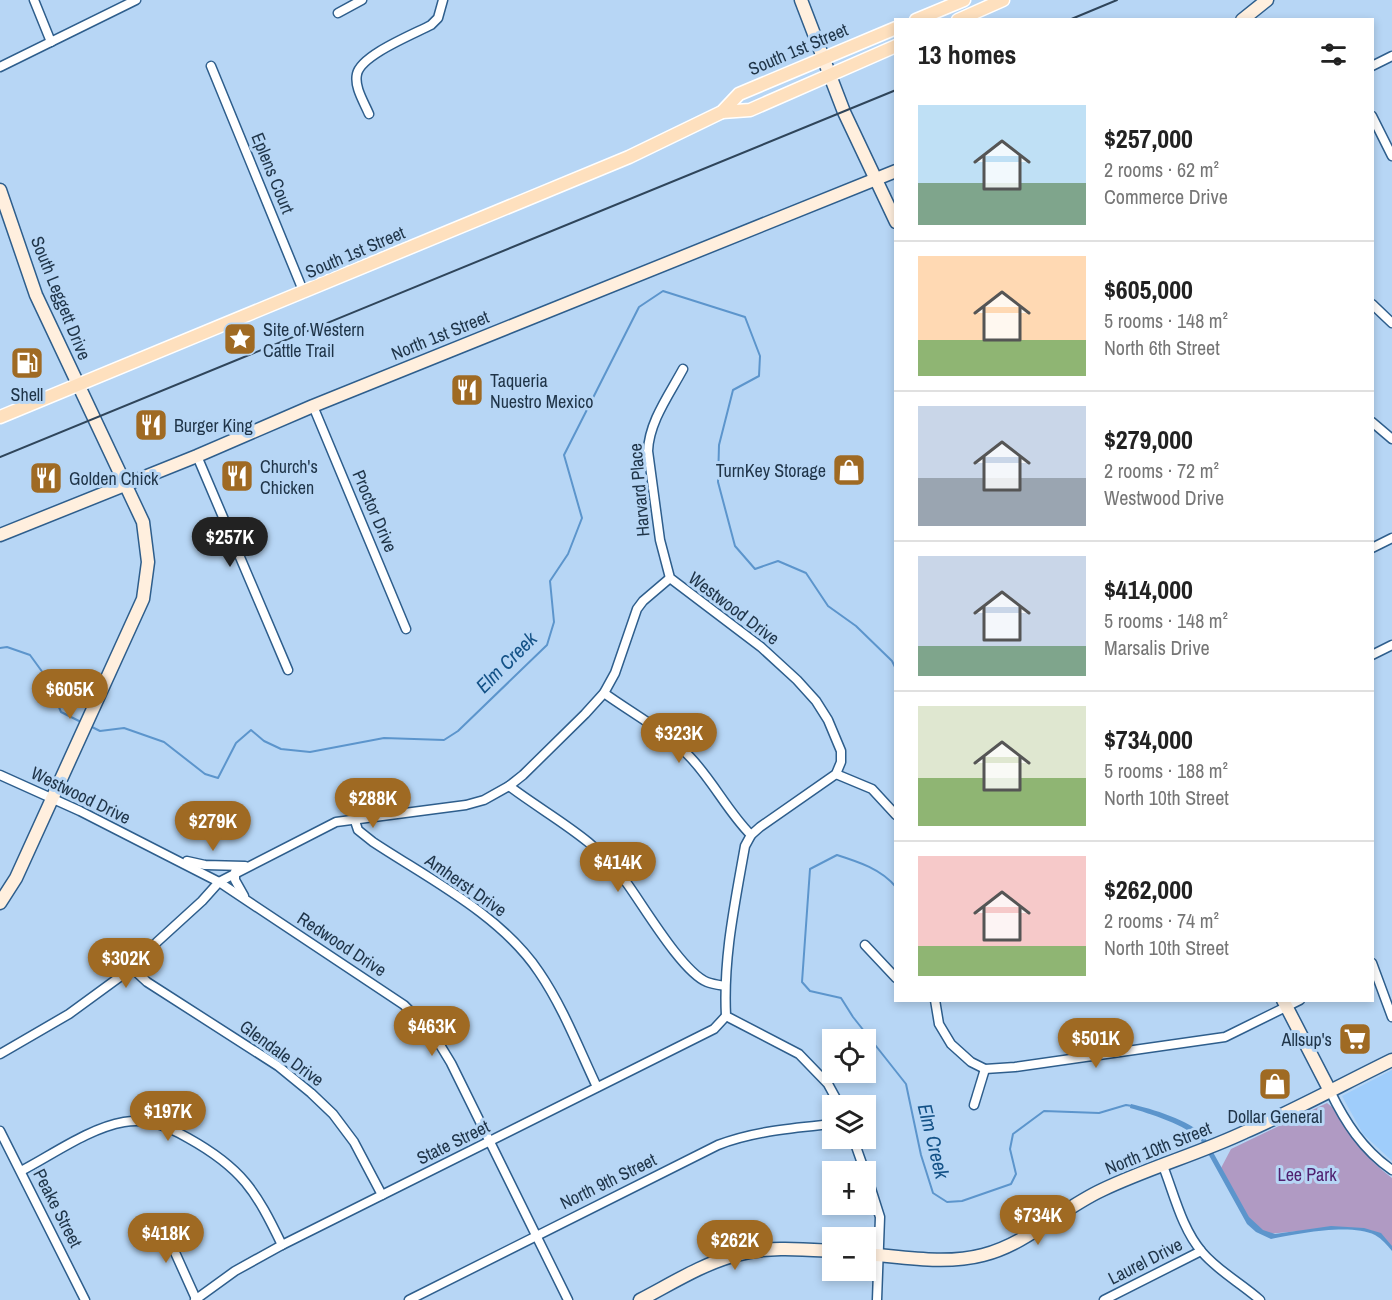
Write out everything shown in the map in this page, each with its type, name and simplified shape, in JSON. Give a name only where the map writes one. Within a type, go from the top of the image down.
[{"type":"main road","points":[[801,0],[844,112],[874,180],[894,218]]},
{"type":"main road","points":[[921,18],[964,0]]},
{"type":"main road","points":[[962,18],[1003,0]]},
{"type":"main road","points":[[1244,18],[1267,0]]},
{"type":"main road","name":"South 1st Street","points":[[0,417],[621,160],[722,112],[739,94],[894,29]]},
{"type":"main road","name":"South 1st Street","points":[[722,112],[750,110],[894,47]]},
{"type":"main road","name":"North 1st Street","points":[[0,535],[894,172]]},
{"type":"main road","name":"South Leggett Drive","points":[[0,190],[36,295],[143,522],[148,562],[143,599],[123,647],[90,712],[16,878],[0,903]]},
{"type":"main road","points":[[1285,1004],[1330,1091]]},
{"type":"main road","name":"North 10th Street","points":[[876,1255],[960,1260],[984,1255],[1022,1238],[1096,1192],[1221,1142],[1392,1060]]},
{"type":"main road","points":[[640,1300],[704,1267],[736,1255],[775,1248],[822,1250]]},
{"type":"street","points":[[34,0],[51,42]]},
{"type":"street","points":[[0,67],[136,0]]},
{"type":"street","points":[[338,13],[362,0]]},
{"type":"street","points":[[369,114],[357,82],[360,67],[369,58],[430,25],[438,18],[443,0]]},
{"type":"street","points":[[1374,65],[1392,56]]},
{"type":"street","name":"Eplens Court","points":[[211,66],[304,293]]},
{"type":"street","points":[[1374,120],[1392,156]]},
{"type":"street","points":[[1374,306],[1392,323]]},
{"type":"street","name":"Harvard Place","points":[[670,578],[660,540],[648,451],[652,427],[683,369]]},
{"type":"street","name":"Proctor Drive","points":[[313,406],[406,629]]},
{"type":"street","points":[[1374,424],[1392,439]]},
{"type":"street","points":[[197,456],[288,670]]},
{"type":"street","points":[[1374,547],[1391,542]]},
{"type":"street","name":"Westwood Drive","points":[[0,775],[219,882],[336,822],[466,805],[484,800],[509,786],[572,728],[604,693],[621,659],[637,609],[670,578],[761,647],[816,700],[842,751],[842,762],[836,774]]},
{"type":"street","points":[[1374,654],[1392,645]]},
{"type":"street","points":[[604,693],[682,748],[713,784],[751,835]]},
{"type":"street","points":[[834,1095],[828,1084],[799,1054],[726,1016],[725,986],[730,925],[746,846],[751,835],[836,774],[872,789],[894,813]]},
{"type":"street","points":[[509,786],[568,825],[606,858],[626,881],[683,962],[695,975],[707,982],[725,986]]},
{"type":"street","name":"Amherst Drive","points":[[354,818],[358,830],[485,916],[524,954],[539,971],[597,1087]]},
{"type":"street","points":[[175,859],[205,865],[249,866]]},
{"type":"street","points":[[236,872],[235,880],[247,902]]},
{"type":"street","points":[[203,873],[207,884],[205,898]]},
{"type":"street","points":[[0,1054],[69,1014],[132,968],[219,882]]},
{"type":"street","name":"Redwood Drive","points":[[219,882],[390,995],[420,1019],[434,1035],[451,1063],[568,1300]]},
{"type":"street","points":[[205,898],[222,893],[236,894]]},
{"type":"street","points":[[866,945],[894,976]]},
{"type":"street","points":[[1374,966],[1392,1017]]},
{"type":"street","name":"Glendale Drive","points":[[132,968],[147,982],[278,1066],[311,1093],[333,1114],[354,1142],[382,1195]]},
{"type":"street","points":[[935,1002],[939,1024],[951,1044],[971,1062],[985,1069],[1016,1067],[1225,1037],[1285,1004]]},
{"type":"street","name":"State Street","points":[[195,1300],[235,1272],[282,1245],[714,1029],[726,1016]]},
{"type":"street","points":[[974,1105],[985,1069]]},
{"type":"street","points":[[1330,1091],[1352,1131],[1364,1147],[1392,1170]]},
{"type":"street","points":[[21,1171],[111,1125],[139,1120],[156,1122],[207,1149],[235,1170],[264,1209],[282,1245]]},
{"type":"street","name":"North 9th Street","points":[[409,1300],[535,1235],[735,1138],[822,1125]]},
{"type":"street","name":"Peake Street","points":[[0,1131],[85,1300]]},
{"type":"street","points":[[1163,1166],[1185,1222],[1201,1251],[1260,1300]]},
{"type":"street","points":[[876,1201],[880,1217],[877,1300]]},
{"type":"street","points":[[138,1226],[158,1234],[174,1248],[195,1300]]},
{"type":"street","name":"Laurel Drive","points":[[1104,1300],[1201,1251]]},
{"type":"shaded area","points":[[1392,1070],[1392,1161],[1363,1134],[1342,1096]]},
{"type":"shaded area","points":[[1131,1104],[1160,1112],[1198,1130],[1204,1136],[1249,1217],[1263,1230],[1275,1234],[1331,1226],[1364,1228],[1381,1233],[1392,1246],[1392,1251],[1375,1235],[1352,1230],[1323,1231],[1271,1239],[1256,1232],[1247,1224],[1200,1139],[1177,1125],[1130,1108]]},
{"type":"green space","name":"Lee Park","points":[[1327,1103],[1366,1154],[1392,1178],[1392,1248],[1373,1231],[1343,1227],[1267,1234],[1250,1221],[1221,1168],[1231,1149]]},
{"type":"waterway","name":"Elm Creek","points":[[90,726],[100,731],[124,728],[164,742],[205,774],[218,778],[236,743],[251,730],[264,741],[281,749],[310,752],[384,738],[444,740],[458,731],[547,645],[554,622],[550,581],[568,554],[582,518],[564,455],[639,307],[663,291],[745,317],[760,356],[759,376],[733,390],[719,445],[718,482],[735,546],[755,569],[778,561],[806,573],[828,606],[856,626],[894,665]]},
{"type":"waterway","name":"Elm Creek","points":[[0,648],[7,647],[30,655],[46,677],[61,712],[83,723]]},
{"type":"waterway","name":"Elm Creek","points":[[894,885],[877,871],[837,855],[810,869],[802,982],[810,991],[841,998],[853,1017],[906,1084],[921,1155],[933,1193],[947,1202],[962,1201],[1011,1184],[1016,1174],[1010,1149],[1013,1134],[1044,1111],[1099,1113],[1126,1105],[1132,1106]]},
{"type":"railway","points":[[1074,18],[1117,0]]},
{"type":"railway","points":[[0,457],[894,91]]},
{"type":"place","name":"Site of Western Cattle Trail","points":[[240,339]]},
{"type":"place","name":"Shell","points":[[27,363]]},
{"type":"place","name":"Taqueria Nuestro Mexico","points":[[467,390]]},
{"type":"place","name":"Burger King","points":[[151,425]]},
{"type":"place","name":"TurnKey Storage","points":[[849,470]]},
{"type":"place","name":"Church's Chicken","points":[[237,476]]},
{"type":"place","name":"Golden Chick","points":[[46,478]]},
{"type":"place","name":"Allsup's","points":[[1355,1039]]},
{"type":"place","name":"Dollar General","points":[[1275,1084]]}]
